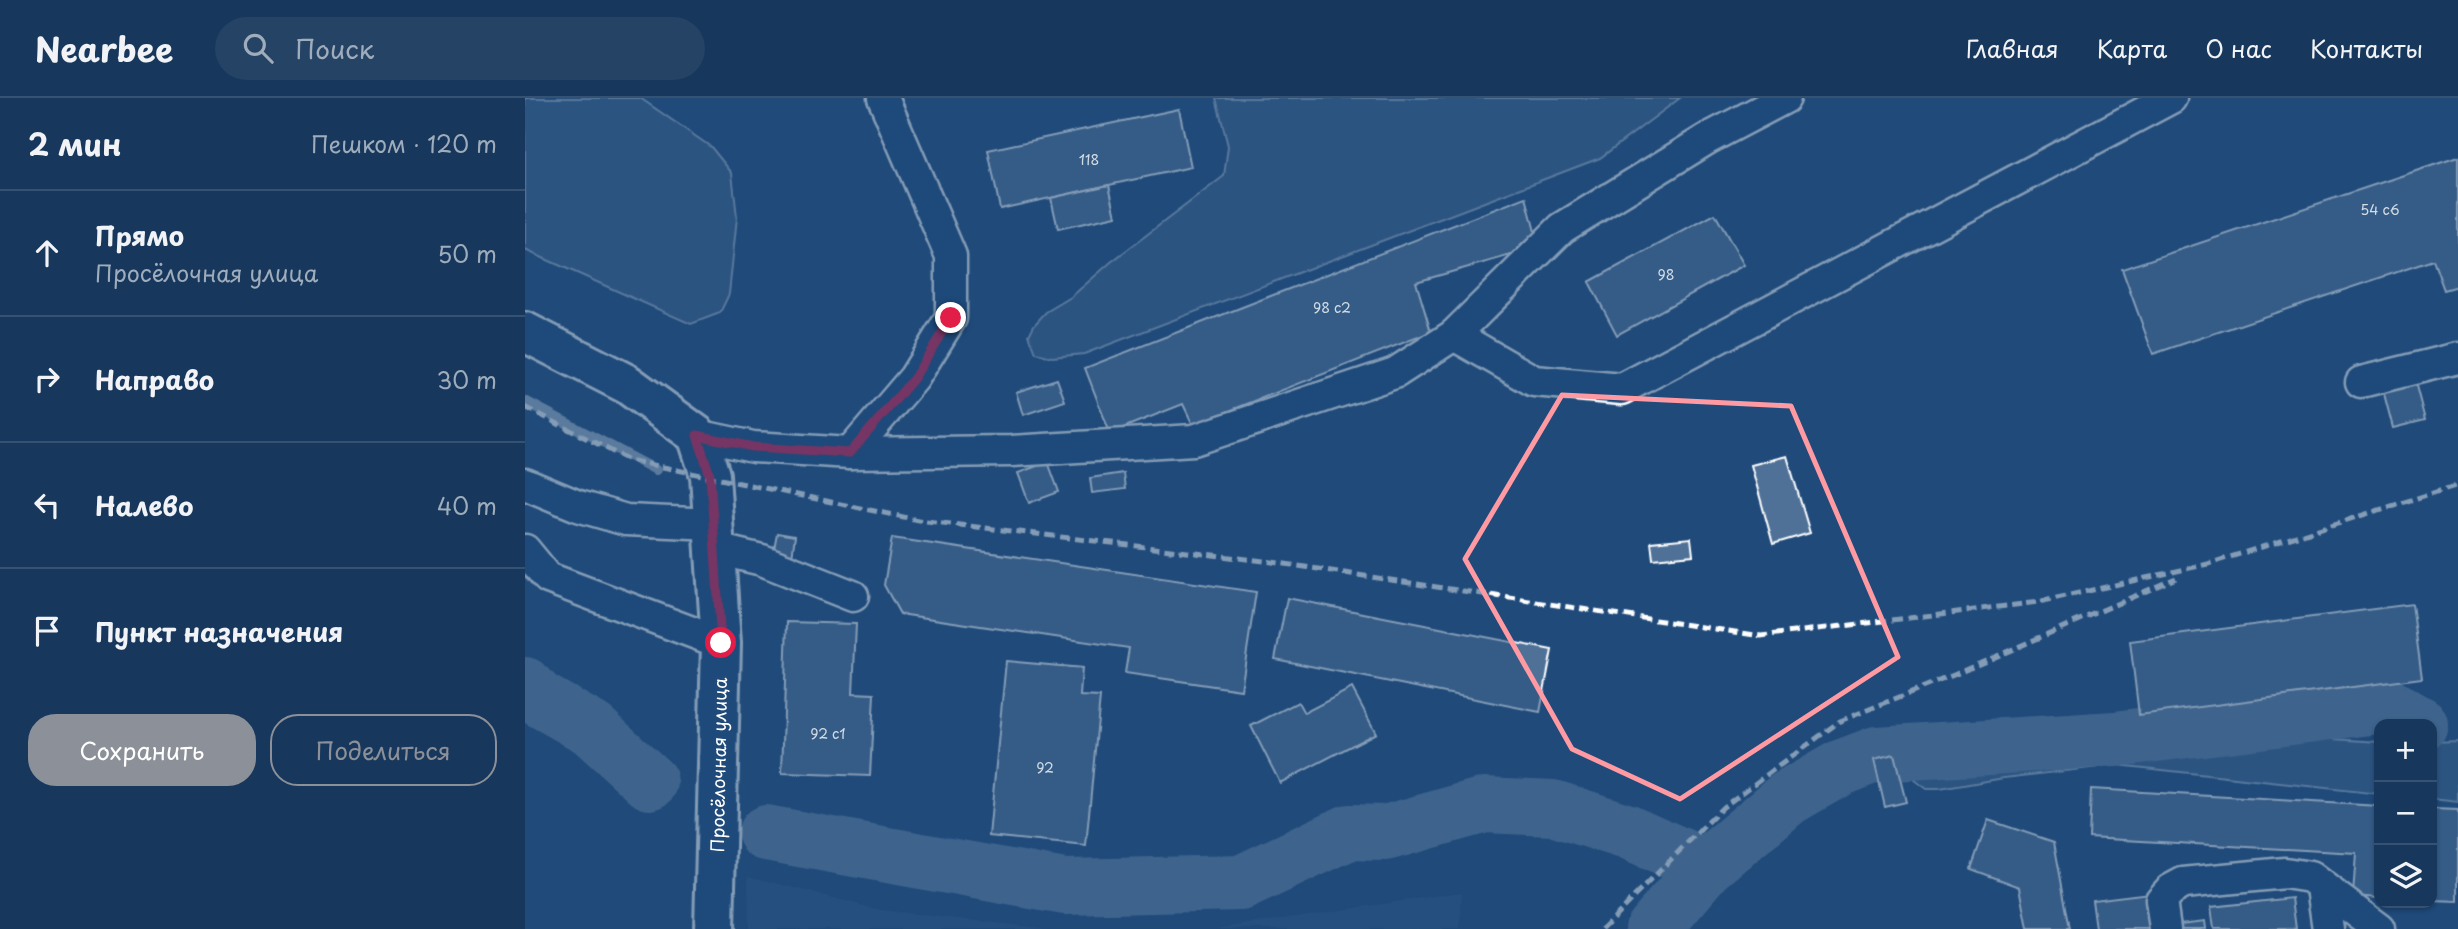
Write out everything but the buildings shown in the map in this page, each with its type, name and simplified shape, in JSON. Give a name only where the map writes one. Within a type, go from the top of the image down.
[{"type":"main road","points":[[525,332],[627,384],[697,435]]},
{"type":"main road","name":"Просёлочная улица","points":[[697,435],[710,475],[721,643],[714,929]]},
{"type":"lane","points":[[850,453],[914,378],[951,318],[951,256],[883,98]]},
{"type":"lane","points":[[697,435],[753,447],[850,453],[1011,451],[1194,440],[1395,373],[1454,335],[1562,228],[1707,139],[1784,98]]},
{"type":"lane","points":[[1454,335],[1534,381],[1622,389],[2171,98]]},
{"type":"lane","points":[[2361,383],[2458,358]]},
{"type":"lane","points":[[525,484],[578,506],[626,520],[715,536],[762,561],[853,596]]},
{"type":"lane","points":[[525,550],[548,578],[721,643]]},
{"type":"lane","points":[[2165,929],[2161,900],[2170,890],[2183,883],[2285,873],[2310,877],[2379,929]]},
{"type":"lane","points":[[2322,887],[2328,929]]},
{"type":"highlighted area","points":[[1562,395],[1791,406],[1898,657],[1680,799],[1572,749],[1465,559]]},
{"type":"shaded area","points":[[525,98],[640,98],[711,147],[732,173],[737,217],[729,294],[720,313],[691,324],[525,250]]},
{"type":"shaded area","points":[[1216,98],[1680,98],[1600,158],[1084,354],[1052,357],[1036,353],[1029,335],[1046,312],[1071,297],[1111,262],[1224,176],[1228,146]]},
{"type":"shaded area","points":[[2257,734],[2374,742],[2374,793],[2117,765],[2004,778],[1940,789],[1926,789],[1914,780],[1912,771],[1915,756],[1931,750],[1961,744]]},
{"type":"shaded area","points":[[2458,741],[2458,802],[2437,800],[2437,742]]},
{"type":"shaded area","points":[[748,876],[880,910],[1048,929],[749,929]]},
{"type":"shaded area","points":[[1462,892],[1460,929],[1216,929]]},
{"type":"waterway","points":[[525,401],[656,470]]},
{"type":"waterway","points":[[525,685],[539,699],[592,729],[650,782]]},
{"type":"waterway","points":[[1653,929],[1706,867],[1788,798],[1840,768],[1877,754],[2115,739],[2386,705],[2411,719]]},
{"type":"waterway","points":[[766,833],[1065,887],[1241,883],[1349,832],[1385,833],[1485,805],[1553,808],[1628,832],[1706,867]]},
{"type":"railway","points":[[525,407],[629,460],[918,520],[1272,562],[1761,636],[2039,602],[2208,564],[2458,485]]},
{"type":"railway","points":[[1602,929],[1723,807],[1840,721],[1956,674],[2176,578]]},
{"type":"route","points":[[721,643],[710,475],[697,435],[753,447],[850,453],[914,378],[951,318]]}]
